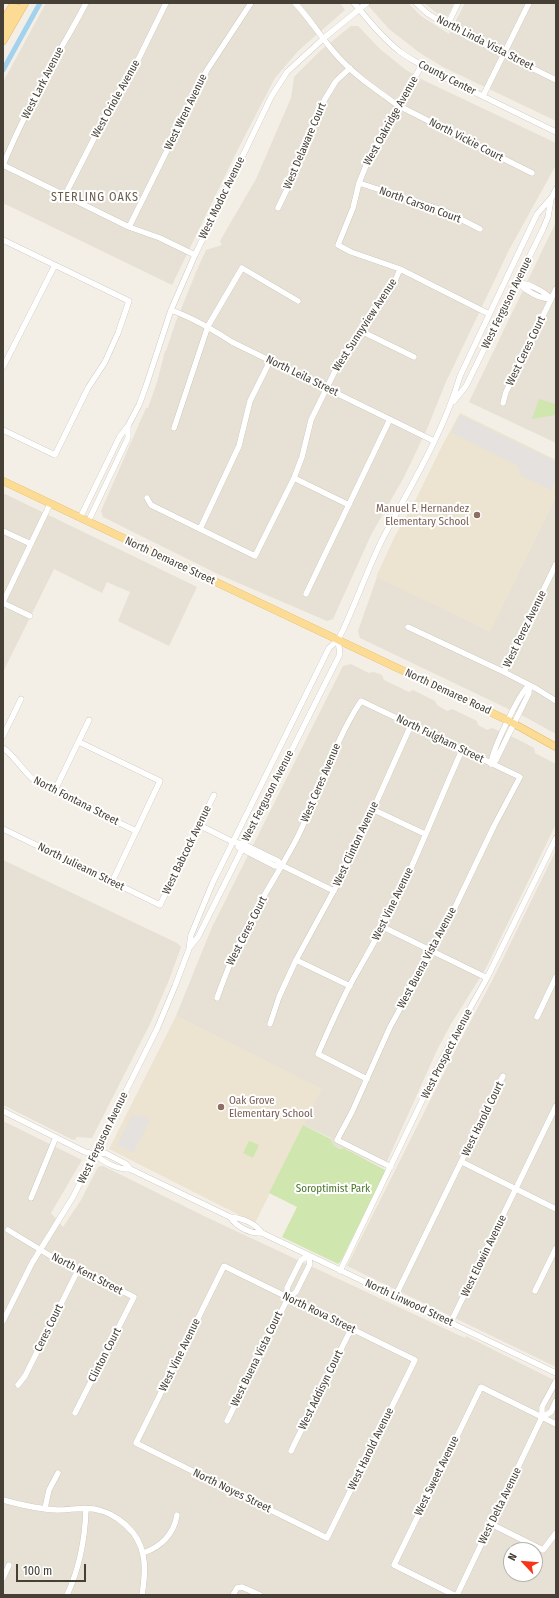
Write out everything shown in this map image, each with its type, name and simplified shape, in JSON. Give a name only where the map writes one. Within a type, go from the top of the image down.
[{"type":"main road","points":[[3,21],[14,3]]},
{"type":"main road","points":[[3,40],[4,29],[20,3]]},
{"type":"main road","points":[[3,40],[25,3]]},
{"type":"main road","name":"North Demaree Street","points":[[3,481],[338,640]]},
{"type":"main road","name":"North Demaree Road","points":[[338,640],[511,722],[556,747]]},
{"type":"street","name":"West Lark Avenue","points":[[3,165],[56,56],[74,27],[86,3]]},
{"type":"street","name":"West Oriole Avenue","points":[[65,196],[111,105],[139,58],[166,3]]},
{"type":"street","name":"West Wren Avenue","points":[[129,226],[207,70],[251,3]]},
{"type":"street","name":"North Vickie Court","points":[[295,3],[305,13],[334,51],[350,68],[380,93],[399,106],[532,173]]},
{"type":"street","name":"County Center","points":[[354,3],[369,22],[400,51],[422,65],[556,132]]},
{"type":"street","name":"West Modoc Avenue","points":[[80,518],[120,436],[128,426],[146,386],[171,310],[195,255],[272,97],[287,72],[324,38],[367,3]]},
{"type":"street","name":"North Linda Vista Street","points":[[416,3],[447,26],[556,80]]},
{"type":"street","points":[[447,26],[458,3]]},
{"type":"street","points":[[483,96],[529,3]]},
{"type":"street","name":"West Oakridge Avenue","points":[[400,269],[351,252],[338,245],[353,208],[359,183],[372,153],[422,65]]},
{"type":"street","name":"West Delaware Court","points":[[278,208],[291,181],[313,124],[325,99],[336,81],[350,68]]},
{"type":"street","points":[[3,165],[65,196],[195,255]]},
{"type":"street","name":"North Carson Court","points":[[359,183],[445,211],[480,229]]},
{"type":"street","name":"West Ferguson Avenue","points":[[3,1321],[39,1250],[66,1210],[157,1029],[189,949],[192,935],[204,903],[329,648],[338,640],[382,540],[413,485],[452,403],[460,376],[537,214],[552,197],[556,189]]},
{"type":"street","name":"West Ferguson Avenue","points":[[452,403],[466,386],[517,282],[548,218],[552,197]]},
{"type":"street","points":[[3,240],[129,301],[118,333],[105,362],[88,388],[55,455],[3,430]]},
{"type":"street","points":[[3,367],[55,265]]},
{"type":"street","points":[[174,428],[208,326],[242,268],[298,301]]},
{"type":"street","points":[[400,269],[490,314]]},
{"type":"street","name":"West Sunnyview Avenue","points":[[200,529],[255,556],[294,478],[302,457],[311,420],[326,388],[338,365],[392,288],[400,269]]},
{"type":"street","points":[[517,282],[523,288],[545,299],[551,299],[556,290]]},
{"type":"street","name":"West Ceres Court","points":[[503,403],[506,392],[551,299]]},
{"type":"street","name":"North Leila Street","points":[[171,310],[208,326],[232,342],[434,441]]},
{"type":"street","points":[[361,331],[414,356]]},
{"type":"street","points":[[148,498],[151,505],[200,529],[233,461],[239,446],[250,401],[270,361]]},
{"type":"street","points":[[306,594],[390,419]]},
{"type":"street","name":"West Modoc Avenue","points":[[88,522],[128,438],[128,426]]},
{"type":"street","points":[[294,478],[349,505]]},
{"type":"street","points":[[30,616],[3,602],[50,504]]},
{"type":"street","points":[[3,531],[31,544]]},
{"type":"street","name":"West Perez Avenue","points":[[504,672],[556,564]]},
{"type":"street","points":[[408,627],[504,672],[530,685],[556,701]]},
{"type":"street","name":"West Ferguson Avenue","points":[[189,949],[198,937],[340,654],[338,640]]},
{"type":"street","points":[[491,764],[496,760],[511,722],[529,693],[530,685]]},
{"type":"street","points":[[3,736],[21,699]]},
{"type":"street","name":"North Fulgham Street","points":[[361,701],[520,777]]},
{"type":"street","name":"West Ceres Avenue","points":[[282,866],[297,837],[330,758],[352,714],[361,701]]},
{"type":"street","points":[[54,792],[89,720]]},
{"type":"street","name":"West Clinton Avenue","points":[[270,1024],[279,997],[296,960],[352,855],[411,725]]},
{"type":"street","points":[[79,742],[160,781],[112,882]]},
{"type":"street","name":"North Fontana Street","points":[[3,748],[12,755],[36,782],[136,831]]},
{"type":"street","name":"West Vine Avenue","points":[[367,1079],[318,1054],[350,986],[383,927],[412,866],[462,750]]},
{"type":"street","name":"West Buena Vista Avenue","points":[[391,1167],[337,1140],[390,1028],[432,951],[520,777]]},
{"type":"street","name":"West Babcock Avenue","points":[[160,905],[214,795]]},
{"type":"street","points":[[372,809],[425,834]]},
{"type":"street","points":[[199,825],[275,866],[282,866],[334,891]]},
{"type":"street","name":"North Julieann Street","points":[[3,829],[160,905]]},
{"type":"street","name":"West Prospect Avenue","points":[[340,1271],[445,1053],[487,978],[556,838]]},
{"type":"street","name":"West Ceres Court","points":[[217,998],[229,965],[248,924],[282,866]]},
{"type":"street","points":[[383,927],[487,978]]},
{"type":"street","points":[[296,960],[350,986]]},
{"type":"street","points":[[537,1017],[556,977]]},
{"type":"street","name":"West Harold Court","points":[[462,1162],[503,1076]]},
{"type":"street","name":"West Elowin Avenue","points":[[451,1322],[517,1189],[556,1106]]},
{"type":"street","name":"North Linwood Street","points":[[3,1111],[85,1152],[95,1154],[101,1160],[124,1170],[130,1169],[230,1217],[238,1218],[258,1227],[262,1233],[308,1256],[451,1322],[556,1373]]},
{"type":"street","points":[[31,1198],[56,1137]]},
{"type":"street","points":[[396,1297],[462,1162],[556,1208]]},
{"type":"street","name":"North Kent Street","points":[[8,1230],[39,1250],[134,1297]]},
{"type":"street","points":[[535,1292],[556,1248]]},
{"type":"street","points":[[308,1256],[310,1264],[296,1292],[288,1298],[287,1288],[301,1260],[308,1256]]},
{"type":"street","name":"West Vine Avenue","points":[[136,1443],[224,1266]]},
{"type":"street","name":"North Rova Street","points":[[224,1266],[415,1360]]},
{"type":"street","name":"Ceres Court","points":[[18,1385],[25,1376],[78,1270]]},
{"type":"street","points":[[294,1274],[303,1278]]},
{"type":"street","name":"Clinton Court","points":[[75,1413],[134,1297]]},
{"type":"street","name":"West Buena Vista Court","points":[[227,1421],[288,1298]]},
{"type":"street","name":"West Addisyn Court","points":[[290,1451],[351,1329]]},
{"type":"street","name":"West Harold Avenue","points":[[327,1538],[415,1360]]},
{"type":"street","name":"West Delta Avenue","points":[[455,1595],[542,1417],[542,1407],[556,1381]]},
{"type":"street","name":"West Sweet Avenue","points":[[455,1595],[394,1565],[481,1387],[542,1417]]},
{"type":"street","points":[[548,1395],[556,1400]]},
{"type":"street","name":"West Delta Avenue","points":[[542,1417],[551,1412],[556,1400]]},
{"type":"street","points":[[542,1417],[556,1424]]},
{"type":"street","name":"North Noyes Street","points":[[136,1443],[327,1538]]},
{"type":"street","points":[[45,1508],[49,1490],[58,1473]]},
{"type":"street","points":[[3,1500],[45,1508],[66,1510],[86,1509],[104,1512],[121,1521],[132,1533],[143,1554],[144,1573],[142,1595]]},
{"type":"street","points":[[68,1595],[81,1555],[85,1534],[86,1509]]},
{"type":"street","points":[[143,1554],[158,1547],[164,1541],[173,1530],[177,1515]]},
{"type":"street","points":[[491,1524],[543,1550],[556,1533]]},
{"type":"street","points":[[3,1578],[9,1565]]},
{"type":"street","points":[[233,1595],[240,1587],[246,1588],[260,1595]]},
{"type":"shaded area","points":[[46,3],[340,3],[345,10],[298,51],[275,78],[237,151],[172,285],[3,203],[3,82]]},
{"type":"shaded area","points":[[366,3],[408,3],[421,16],[449,34],[465,3],[556,3],[556,121],[443,67],[420,53],[389,29]]},
{"type":"shaded area","points":[[424,3],[454,3],[448,16],[443,18]]},
{"type":"shaded area","points":[[351,26],[358,26],[380,49],[406,70],[423,80],[556,143],[556,165],[509,250],[445,384],[427,429],[404,477],[371,535],[333,619],[327,621],[220,575],[103,517],[101,511],[146,408],[148,408],[165,351],[196,272],[206,250],[222,245],[220,241],[256,179],[291,98],[294,77],[320,51]]},
{"type":"shaded area","points":[[556,222],[556,443],[469,402]]},
{"type":"shaded area","name":"Manuel F. Hernandez Elementary School","points":[[460,413],[556,460],[556,496],[490,631],[376,577],[394,538],[415,501]]},
{"type":"shaded area","points":[[460,415],[556,462],[556,479],[551,490],[521,476],[518,466],[452,433]]},
{"type":"shaded area","points":[[3,493],[197,587],[169,646],[118,621],[130,592],[107,582],[102,593],[54,569],[3,672]]},
{"type":"shaded area","points":[[556,496],[556,734],[525,717],[360,638],[358,631],[377,577],[490,631]]},
{"type":"shaded area","points":[[351,664],[369,673],[374,672],[382,675],[384,680],[409,692],[413,690],[435,701],[437,705],[447,711],[452,709],[477,721],[478,725],[487,730],[492,728],[517,739],[534,748],[535,753],[556,764],[556,824],[486,968],[451,1024],[437,1050],[384,1168],[344,1148],[340,1149],[336,1147],[332,1143],[331,1138],[303,1125],[321,1089],[176,1016],[212,927],[343,666]]},
{"type":"shaded area","points":[[556,850],[556,1367],[347,1266],[458,1045],[494,977]]},
{"type":"shaded area","points":[[3,860],[177,943],[181,947],[151,1022],[92,1138],[77,1137],[75,1140],[71,1139],[3,1105]]},
{"type":"shaded area","name":"Oak Grove Elementary School","points":[[176,1016],[322,1089],[255,1223],[109,1149]]},
{"type":"shaded area","points":[[133,1114],[140,1117],[141,1115],[150,1120],[133,1153],[117,1145]]},
{"type":"shaded area","points":[[3,1121],[82,1160],[51,1213],[63,1227],[81,1200],[98,1167],[103,1166],[208,1218],[465,1338],[466,1336],[556,1381],[555,1595],[3,1595]]},
{"type":"green space","points":[[539,399],[556,404],[556,415],[532,419]]},
{"type":"green space","name":"Soroptimist Park","points":[[303,1125],[331,1139],[333,1144],[338,1148],[344,1148],[385,1170],[341,1261],[338,1264],[282,1237],[297,1207],[269,1193]]},
{"type":"green space","points":[[249,1141],[259,1145],[253,1158],[243,1153]]},
{"type":"waterway","points":[[3,70],[40,3]]},
{"type":"place","name":"Manuel F. Hernandez Elementary School","points":[[477,515]]},
{"type":"place","name":"Oak Grove Elementary School","points":[[221,1107]]},
{"type":"district","name":"STERLING OAKS","points":[[95,198]]}]
